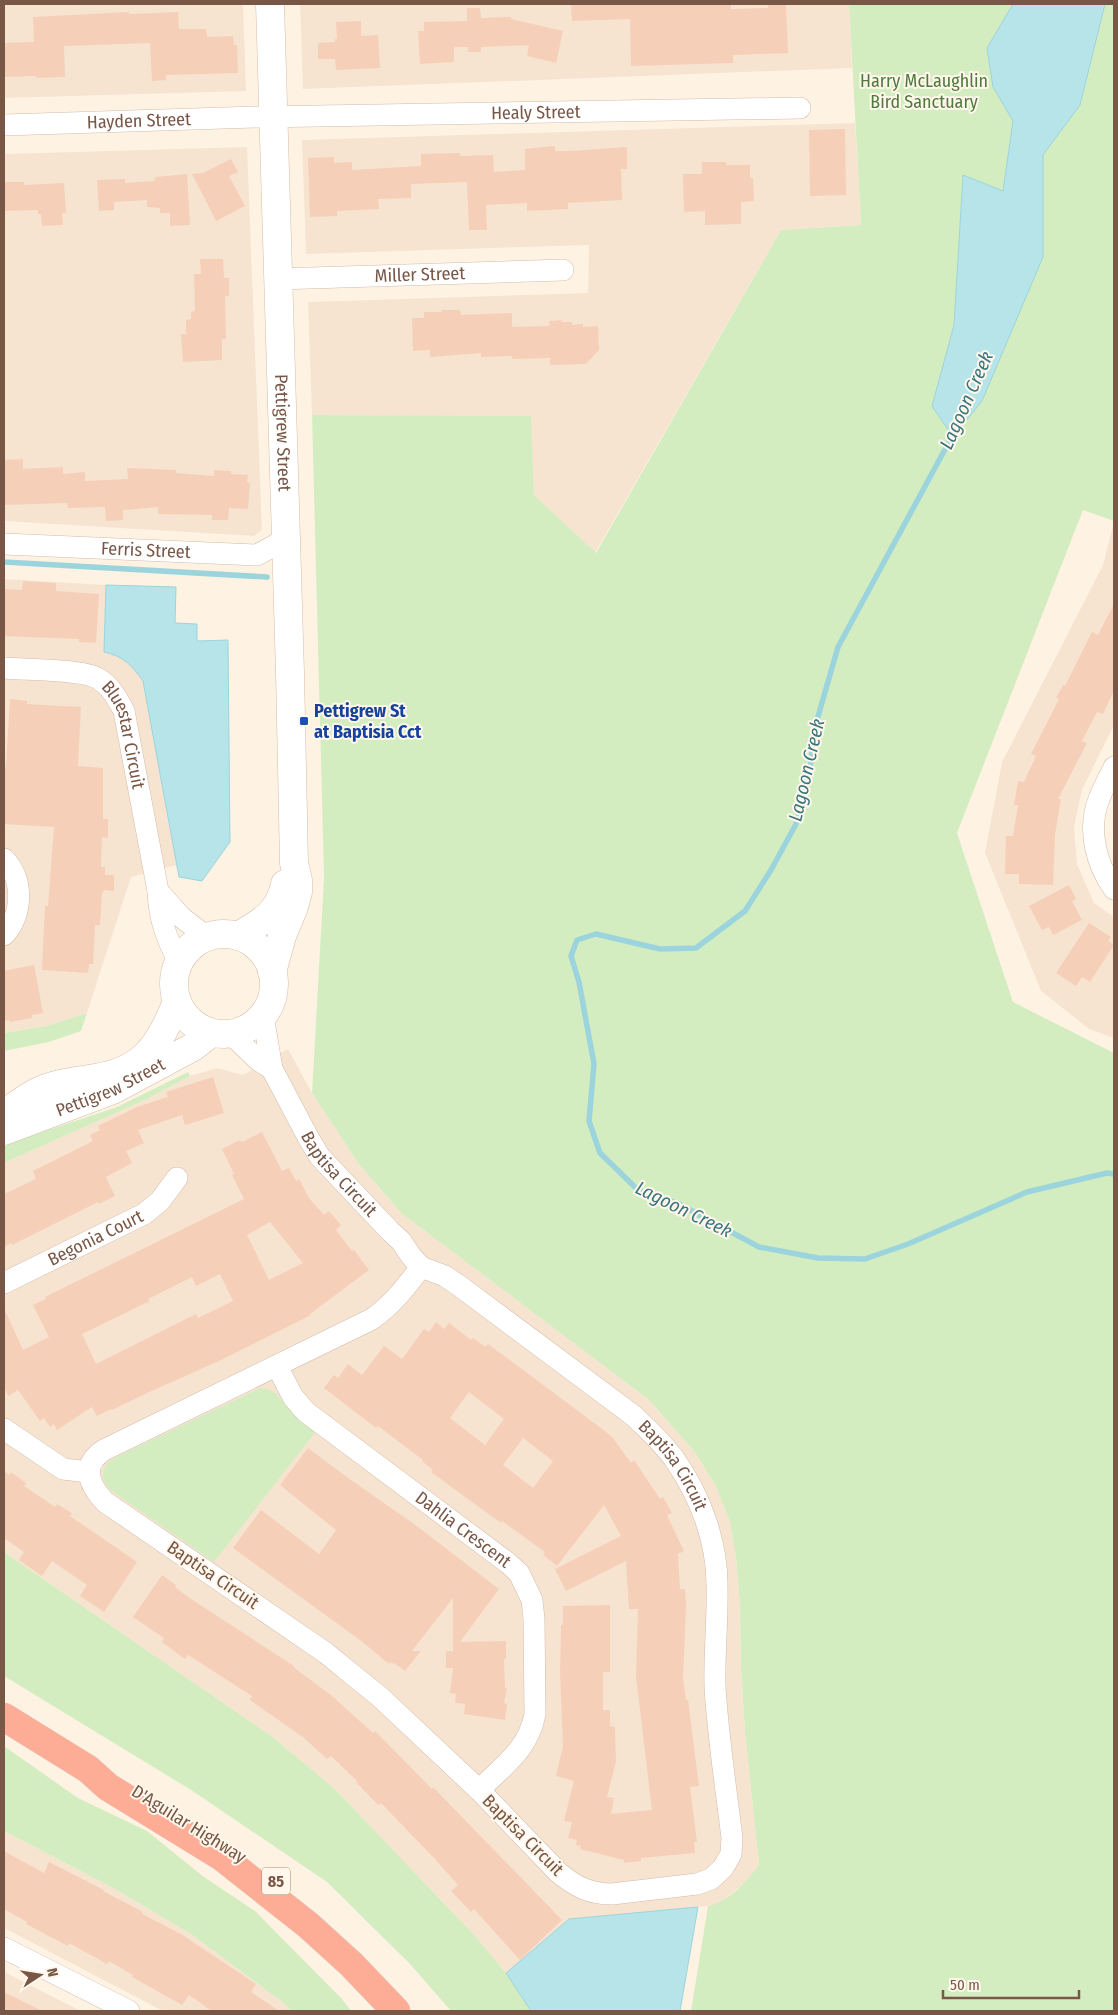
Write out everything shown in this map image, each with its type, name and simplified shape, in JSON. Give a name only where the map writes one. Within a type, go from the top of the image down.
[{"type":"highway","name":"D'Aguilar Highway","points":[[4,1717],[88,1769],[108,1787],[230,1863],[308,1925],[351,1964],[396,2011]]},
{"type":"highway","name":"D'Aguilar Highway","points":[[88,1769],[114,1778],[225,1843],[317,1912],[376,1968],[416,2011]]},
{"type":"main road","name":"Pettigrew Street","points":[[270,4],[294,863],[298,880],[298,892],[294,907],[282,936],[272,972]]},
{"type":"main road","name":"Pettigrew Street","points":[[238,936],[260,924],[277,907],[284,892],[286,878],[294,863]]},
{"type":"main road","points":[[222,934],[238,936],[254,944],[265,956],[272,972],[274,987],[271,1002],[263,1015],[243,1031],[221,1034],[196,1026],[185,1016],[177,1002],[174,989],[174,975],[179,962],[186,951],[206,937],[222,934]]},
{"type":"main road","name":"Pettigrew Street","points":[[4,1114],[40,1091],[58,1085],[108,1076],[140,1062],[161,1038],[177,1002]]},
{"type":"main road","name":"Pettigrew Street","points":[[4,1131],[111,1091],[221,1034]]},
{"type":"street","name":"Healy Street","points":[[273,116],[800,108]]},
{"type":"street","name":"Hayden Street","points":[[4,125],[273,116]]},
{"type":"street","name":"Miller Street","points":[[278,279],[563,270]]},
{"type":"street","name":"Ferris Street","points":[[4,544],[257,555],[286,539]]},
{"type":"street","name":"Bluestar Circuit","points":[[4,668],[78,673],[96,677],[107,685],[116,696],[124,710],[158,891],[158,911],[169,943],[179,962]]},
{"type":"street","points":[[1114,767],[1098,800],[1094,831],[1098,859],[1114,889]]},
{"type":"street","points":[[4,859],[13,870],[18,882],[16,911],[11,927],[4,935]]},
{"type":"street","points":[[158,891],[181,917],[206,937]]},
{"type":"street","name":"Baptisa Circuit","points":[[89,1472],[91,1483],[104,1502],[326,1653],[379,1696],[479,1790],[559,1873],[585,1891],[598,1894],[612,1894],[697,1884],[711,1879],[723,1868],[731,1854],[732,1838],[715,1685],[718,1583],[706,1522],[690,1485],[675,1460],[658,1439],[634,1416],[461,1286],[445,1276],[422,1267],[411,1256],[402,1241],[390,1232],[320,1157],[272,1069],[263,1015]]},
{"type":"street","name":"Baptisa Circuit","points":[[221,1034],[272,1069]]},
{"type":"street","name":"Begonia Court","points":[[4,1283],[144,1214],[160,1201],[177,1178]]},
{"type":"street","points":[[4,1429],[63,1468],[89,1472],[96,1455],[104,1450],[372,1319],[385,1310],[422,1267]]},
{"type":"street","name":"Dahlia Crescent","points":[[277,1366],[293,1397],[306,1412],[508,1563],[519,1573],[527,1586],[532,1600],[534,1619],[535,1714],[532,1729],[524,1744],[479,1790]]},
{"type":"street","points":[[4,1948],[129,2011]]},
{"type":"shaded area","points":[[4,4],[243,4],[246,91],[4,98]]},
{"type":"shaded area","points":[[300,4],[849,4],[852,68],[303,89]]},
{"type":"shaded area","points":[[855,123],[861,225],[781,230],[595,553],[534,495],[530,417],[312,415],[308,302],[588,293],[589,245],[306,254],[302,140]]},
{"type":"shaded area","points":[[247,147],[262,530],[254,536],[4,521],[4,154]]},
{"type":"shaded area","points":[[1114,522],[1114,725],[1082,790],[1074,827],[1077,864],[1094,903],[1114,917],[1114,1038],[1089,1029],[1041,991],[985,853],[1002,762],[1103,565]]},
{"type":"shaded area","points":[[4,579],[106,585],[104,652],[118,655],[132,665],[143,681],[177,865],[131,877],[87,1013],[47,1026],[4,1033]]},
{"type":"shaded area","points":[[288,1049],[312,1093],[358,1163],[401,1213],[648,1399],[694,1451],[715,1484],[730,1522],[736,1558],[740,1606],[745,1732],[759,1865],[745,1882],[720,1903],[708,1906],[569,1919],[506,1973],[476,1937],[335,1789],[274,1738],[4,1552],[4,1163],[147,1099],[190,1076],[217,1068],[243,1075]]},
{"type":"shaded area","points":[[4,1831],[115,1889],[191,1934],[285,2004],[291,2011],[163,2011],[4,1928]]},
{"type":"shaded area","points":[[4,1972],[81,2011],[4,2011]]},
{"type":"green space","name":"Harry McLaughlin Bird Sanctuary","points":[[849,4],[1013,4],[987,48],[993,87],[1013,121],[1003,191],[963,175],[954,325],[932,406],[1043,258],[1043,155],[1080,105],[1105,4],[1114,4],[1114,521],[1083,510],[957,833],[1013,1002],[1114,1053],[1114,2011],[691,2011],[708,1906],[716,1904],[730,1895],[743,1884],[759,1865],[745,1732],[740,1606],[736,1558],[730,1522],[715,1484],[694,1451],[648,1399],[401,1213],[358,1163],[312,1093],[324,878],[312,415],[531,416],[534,495],[596,553],[781,230],[861,225]]},
{"type":"green space","points":[[87,1013],[81,1031],[49,1042],[4,1051],[4,1033],[47,1026]]},
{"type":"green space","points":[[188,1072],[190,1076],[147,1099],[4,1163],[4,1147],[15,1141],[117,1107]]},
{"type":"green space","points":[[260,1388],[273,1392],[288,1407],[317,1430],[214,1562],[110,1490],[107,1486],[103,1479],[103,1472],[110,1460]]},
{"type":"green space","points":[[4,1552],[274,1738],[335,1789],[476,1937],[506,1973],[531,2011],[451,2011],[410,1964],[327,1882],[191,1790],[4,1676]]},
{"type":"green space","points":[[4,1746],[78,1798],[147,1831],[204,1877],[255,1911],[342,1999],[351,2011],[291,2011],[285,2004],[191,1934],[115,1889],[4,1831]]},
{"type":"water","points":[[1013,4],[1105,4],[1080,105],[1043,155],[1043,257],[982,401],[953,437],[932,406],[954,325],[963,175],[1003,191],[1013,121],[993,87],[987,48]]},
{"type":"water","points":[[106,585],[176,587],[175,623],[197,624],[197,641],[228,640],[230,842],[202,881],[179,877],[143,681],[126,662],[117,656],[104,652]]},
{"type":"water","points":[[698,1907],[680,2011],[531,2011],[506,1973],[569,1919]]},
{"type":"building","points":[[571,4],[731,4],[731,9],[768,8],[768,4],[786,4],[788,53],[733,55],[733,63],[631,66],[630,19],[572,21]]},
{"type":"building","points":[[467,8],[480,8],[481,18],[511,17],[511,19],[563,31],[556,63],[527,56],[529,45],[481,47],[481,52],[468,52],[468,47],[454,47],[454,62],[420,64],[418,31],[424,31],[424,22],[467,21]]},
{"type":"building","points":[[129,12],[129,14],[178,12],[179,29],[206,29],[207,37],[233,36],[234,45],[237,45],[238,73],[166,75],[166,80],[152,81],[150,43],[64,46],[65,77],[4,77],[4,43],[34,42],[33,17]]},
{"type":"building","points":[[361,21],[361,36],[378,35],[380,68],[336,70],[335,59],[318,59],[318,43],[335,42],[335,39],[337,39],[336,22]]},
{"type":"building","points":[[845,129],[846,195],[810,196],[809,130]]},
{"type":"building","points":[[555,146],[555,151],[627,147],[627,169],[621,169],[622,200],[568,203],[568,209],[527,211],[527,203],[486,205],[487,230],[469,230],[467,182],[411,184],[411,198],[378,199],[379,209],[337,211],[337,216],[310,217],[308,158],[334,157],[334,163],[352,162],[352,170],[421,166],[421,154],[460,153],[460,156],[493,155],[494,172],[525,170],[525,149]]},
{"type":"building","points":[[231,159],[238,172],[229,176],[245,206],[216,221],[192,174],[203,173]]},
{"type":"building","points":[[702,162],[750,165],[750,178],[753,178],[754,201],[741,202],[741,224],[705,225],[705,211],[684,212],[683,174],[702,174]]},
{"type":"building","points":[[187,174],[190,225],[170,226],[170,213],[160,213],[160,208],[147,207],[147,200],[114,202],[114,210],[99,211],[97,180],[125,179],[125,183],[154,181],[156,177]]},
{"type":"building","points":[[4,182],[24,182],[24,185],[64,183],[66,213],[62,213],[63,225],[42,226],[41,214],[38,214],[38,210],[4,211]]},
{"type":"building","points":[[200,259],[223,259],[224,278],[229,278],[229,296],[225,296],[226,339],[222,339],[222,360],[183,362],[181,334],[186,334],[186,320],[191,319],[191,312],[195,311],[194,274],[201,274]]},
{"type":"building","points":[[442,310],[460,310],[461,315],[512,313],[512,327],[550,326],[549,321],[562,320],[562,322],[572,322],[572,325],[583,324],[583,327],[598,326],[599,350],[586,364],[550,365],[550,358],[512,359],[512,356],[481,357],[481,353],[430,357],[430,350],[413,351],[412,318],[424,318],[424,312],[442,312]]},
{"type":"building","points":[[23,459],[23,469],[63,467],[63,474],[85,472],[85,481],[128,479],[127,468],[176,470],[176,473],[214,476],[214,470],[231,471],[231,474],[248,475],[247,482],[250,483],[248,509],[229,508],[228,520],[212,520],[212,515],[158,514],[158,507],[123,510],[123,520],[106,521],[105,507],[68,508],[67,503],[4,505],[4,460]]},
{"type":"building","points":[[23,581],[56,583],[56,591],[99,594],[96,643],[79,642],[79,639],[4,636],[4,589],[22,590]]},
{"type":"building","points":[[1114,604],[1114,691],[1103,714],[1097,712],[1082,741],[1087,743],[1058,799],[1061,799],[1055,835],[1053,885],[1019,884],[1019,874],[1005,874],[1006,836],[1013,836],[1018,805],[1014,805],[1018,781],[1024,782],[1036,756],[1031,754],[1059,699],[1056,698],[1063,685],[1065,686],[1092,632],[1098,635]]},
{"type":"building","points":[[10,699],[27,701],[27,704],[81,707],[78,766],[103,768],[103,819],[108,819],[108,838],[102,837],[101,867],[105,867],[105,875],[114,875],[114,891],[104,890],[102,893],[100,925],[95,925],[93,964],[89,964],[88,973],[42,970],[45,906],[48,906],[54,827],[4,824],[4,767],[6,767]]},
{"type":"building","points":[[1069,885],[1076,899],[1072,901],[1082,920],[1053,935],[1049,927],[1042,930],[1029,906]]},
{"type":"building","points":[[1089,923],[1111,937],[1108,941],[1114,945],[1090,982],[1082,977],[1076,986],[1056,973]]},
{"type":"building","points":[[34,965],[43,1013],[32,1015],[32,1018],[10,1022],[9,1020],[4,1021],[4,971]]},
{"type":"building","points":[[213,1077],[224,1113],[185,1125],[182,1115],[138,1130],[144,1143],[126,1151],[132,1163],[106,1177],[115,1196],[99,1204],[98,1202],[12,1245],[11,1243],[4,1247],[4,1194],[36,1179],[33,1171],[93,1141],[90,1135],[100,1130],[98,1126],[137,1107],[168,1097],[166,1092]]},
{"type":"building","points":[[262,1132],[282,1171],[289,1168],[296,1181],[299,1179],[309,1198],[324,1215],[329,1211],[341,1225],[336,1230],[369,1270],[311,1315],[219,1361],[112,1410],[97,1416],[92,1407],[57,1430],[54,1424],[50,1427],[44,1418],[40,1421],[18,1390],[8,1396],[4,1387],[4,1308],[23,1350],[49,1337],[33,1305],[46,1299],[45,1297],[244,1199],[222,1149],[240,1140],[242,1142]],"holes":[[[270,1222],[303,1263],[269,1280],[247,1235]],[[220,1274],[233,1301],[198,1318],[196,1314],[96,1364],[82,1334],[150,1301],[148,1299],[192,1277],[196,1286]]]},
{"type":"building","points":[[436,1322],[444,1329],[449,1323],[471,1340],[473,1338],[486,1347],[488,1344],[605,1431],[613,1438],[631,1463],[634,1460],[660,1499],[663,1497],[672,1513],[667,1515],[684,1551],[678,1554],[680,1589],[685,1589],[686,1606],[683,1679],[686,1700],[688,1700],[699,1786],[690,1787],[697,1842],[694,1842],[695,1853],[641,1858],[641,1861],[624,1863],[624,1860],[580,1849],[581,1846],[576,1845],[577,1840],[568,1838],[572,1822],[564,1821],[574,1781],[556,1776],[563,1746],[560,1673],[563,1606],[610,1605],[610,1672],[603,1672],[603,1710],[610,1710],[610,1726],[615,1727],[616,1761],[607,1797],[614,1798],[611,1814],[652,1810],[636,1676],[638,1609],[629,1609],[626,1561],[566,1591],[555,1569],[621,1536],[604,1505],[557,1566],[543,1555],[545,1552],[502,1521],[501,1523],[431,1472],[433,1470],[423,1460],[378,1426],[376,1428],[324,1388],[334,1375],[338,1378],[348,1364],[362,1375],[384,1346],[402,1359],[424,1329],[429,1332]],"holes":[[[469,1392],[504,1419],[485,1445],[450,1418]],[[523,1438],[553,1461],[533,1488],[503,1465]]]},
{"type":"building","points":[[308,1448],[414,1524],[499,1589],[460,1642],[506,1641],[506,1659],[504,1659],[505,1688],[507,1688],[504,1703],[507,1704],[505,1720],[464,1714],[465,1704],[455,1703],[456,1694],[450,1693],[453,1668],[446,1668],[446,1651],[453,1651],[453,1598],[412,1651],[421,1651],[405,1671],[394,1663],[390,1662],[389,1664],[360,1640],[233,1548],[261,1510],[319,1554],[336,1530],[280,1485]]},
{"type":"building","points":[[4,1471],[9,1475],[11,1472],[26,1483],[24,1486],[55,1507],[57,1504],[72,1513],[70,1516],[137,1562],[104,1612],[80,1596],[87,1585],[52,1561],[42,1576],[19,1560],[24,1552],[4,1538]]},
{"type":"building","points":[[162,1575],[188,1597],[294,1666],[331,1695],[373,1733],[375,1731],[432,1789],[433,1787],[562,1920],[520,1960],[474,1909],[471,1912],[451,1891],[458,1885],[434,1858],[381,1803],[378,1805],[331,1756],[327,1759],[304,1738],[250,1700],[252,1696],[188,1655],[185,1659],[162,1642],[164,1638],[133,1617]]},
{"type":"building","points":[[4,1851],[44,1873],[49,1862],[104,1890],[143,1912],[142,1914],[181,1934],[256,1984],[251,1992],[279,2011],[212,2011],[189,1995],[182,2005],[132,1977],[133,1975],[109,1961],[107,1964],[69,1943],[68,1946],[26,1924],[27,1922],[4,1909]]},
{"type":"building","points":[[4,1992],[42,2011],[4,2011]]},
{"type":"waterway","name":"Lagoon Creek","points":[[956,429],[838,647],[815,727],[809,777],[796,824],[771,870],[745,911],[696,948],[660,949],[596,934],[577,940],[571,956],[579,982],[594,1064],[589,1121],[600,1153],[638,1190],[677,1203],[759,1247],[818,1258],[865,1259],[908,1244],[1027,1192],[1107,1173],[1114,1174]]},
{"type":"waterway","points":[[4,562],[267,577]]},
{"type":"place","name":"Pettigrew St at Baptisia Cct","points":[[304,721]]}]
